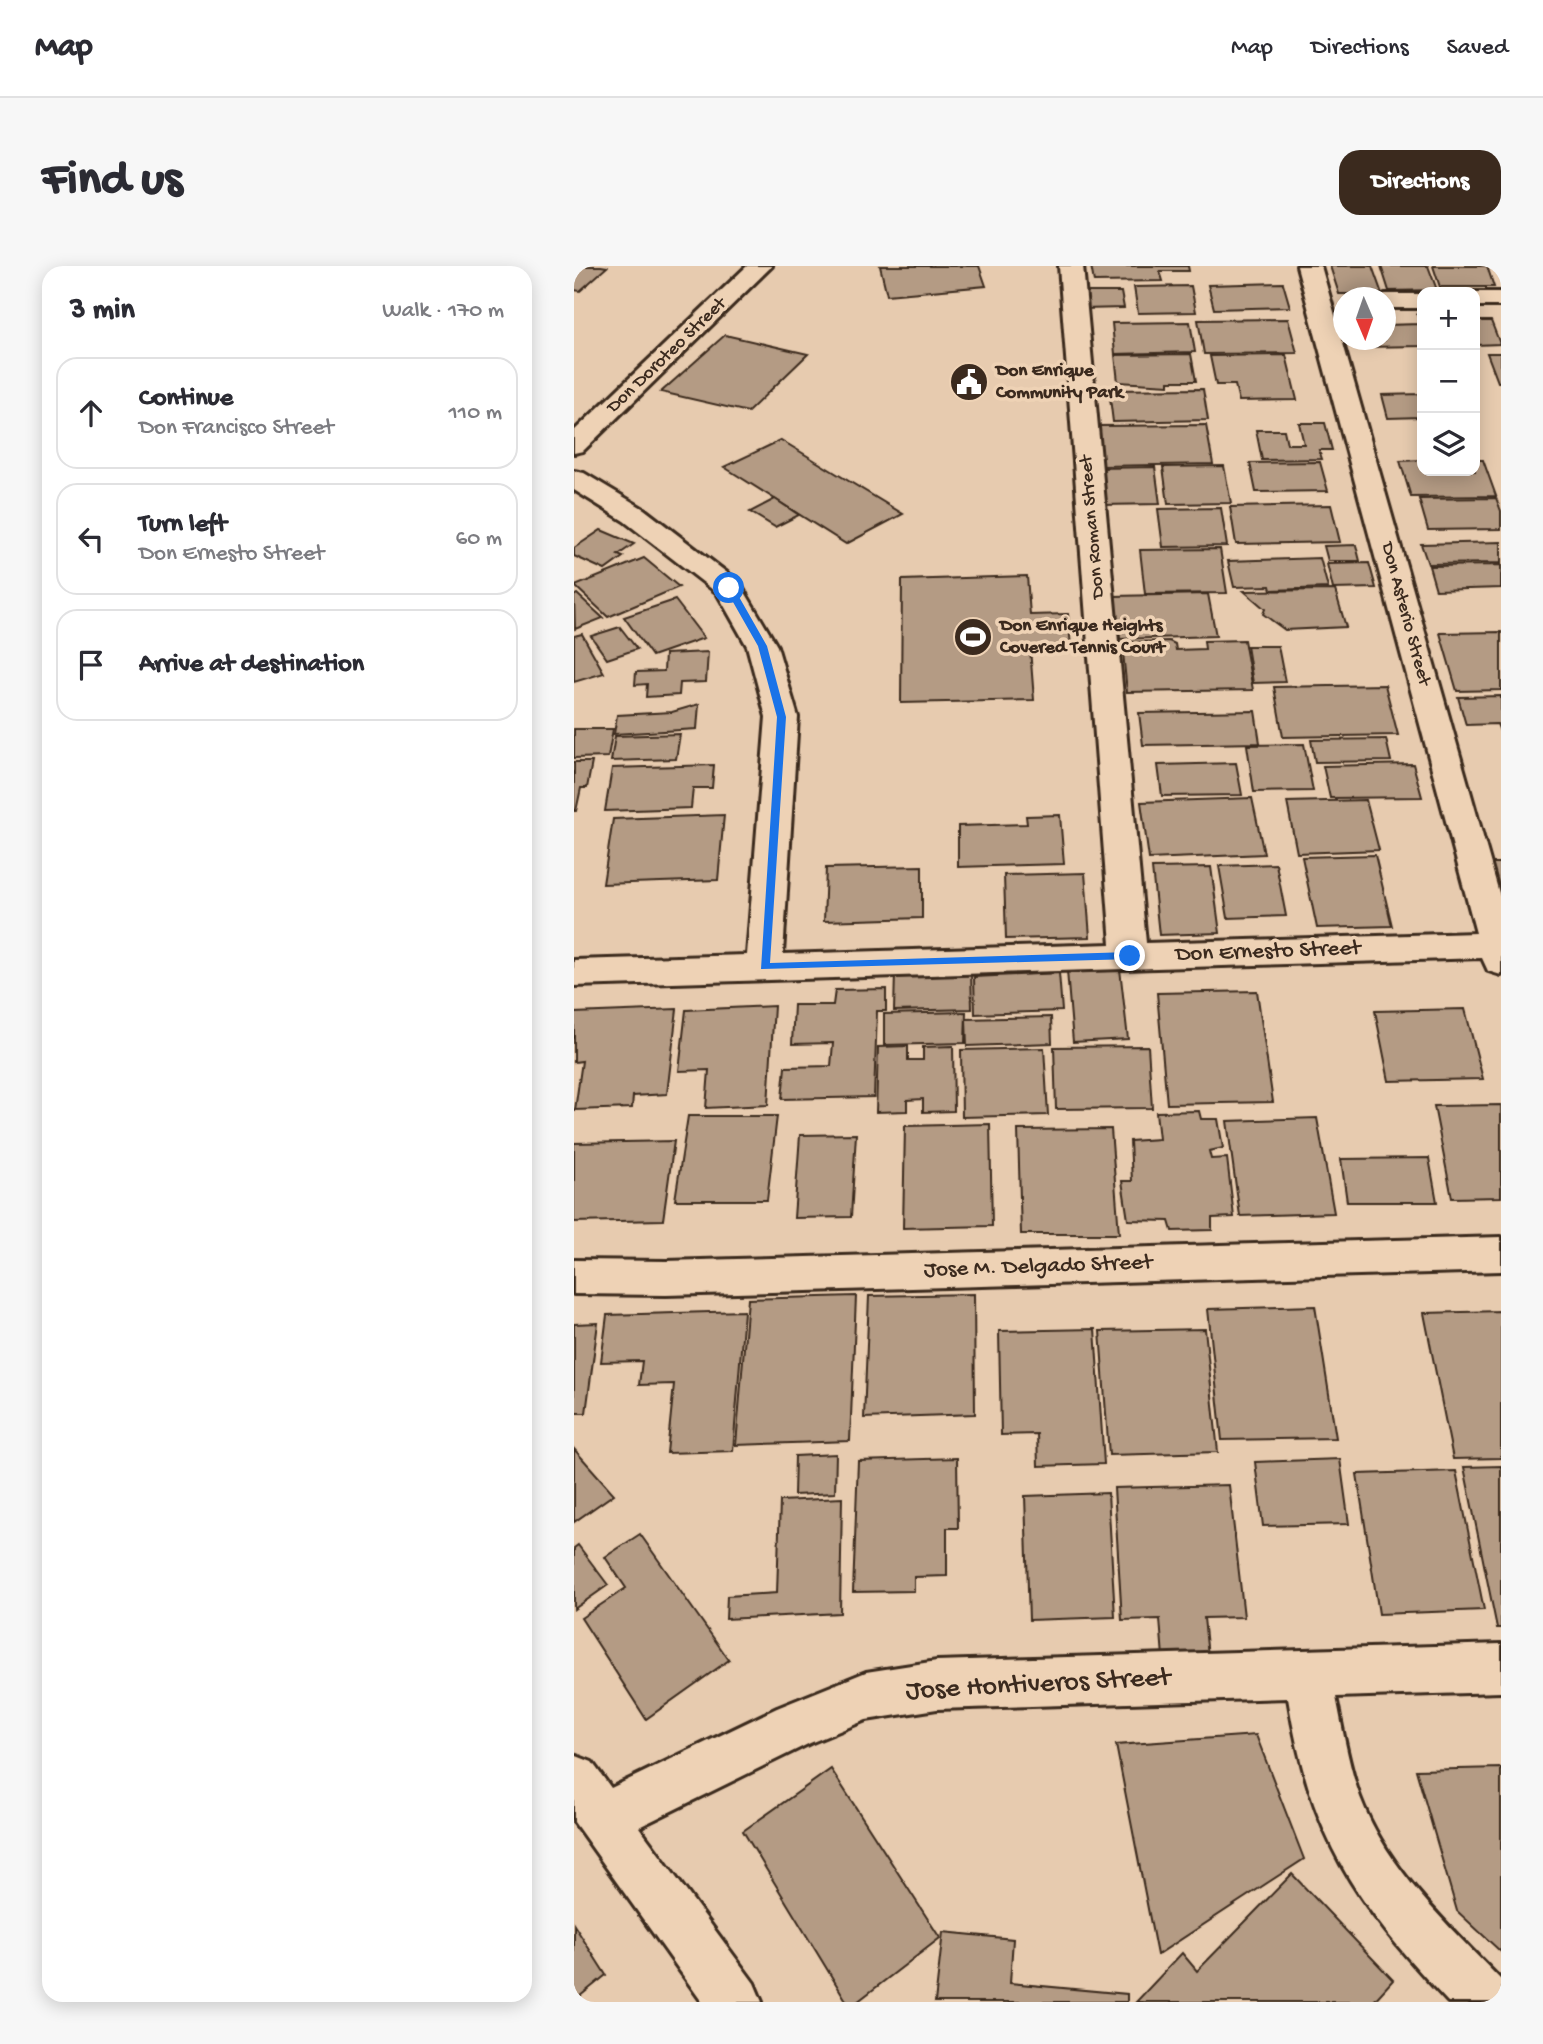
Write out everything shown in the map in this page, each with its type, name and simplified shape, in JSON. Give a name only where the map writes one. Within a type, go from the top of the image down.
[{"type":"street","name":"Don Doroteo Street","points":[[574,445],[760,266]]},
{"type":"street","name":"Don Roman Street","points":[[1071,266],[1130,956]]},
{"type":"street","name":"Don Asterio Street","points":[[1309,266],[1332,302],[1500,951]]},
{"type":"street","points":[[1480,299],[1501,299]]},
{"type":"street","points":[[1396,301],[1417,301]]},
{"type":"street","points":[[574,479],[634,515],[729,588],[762,646],[782,717],[764,967]]},
{"type":"street","name":"Don Ernesto Street","points":[[574,973],[1130,956],[1500,951]]},
{"type":"street","name":"Jose M. Delgado Street","points":[[574,1278],[666,1278],[1501,1254]]},
{"type":"street","name":"Jose Hontiveros Street","points":[[588,1800],[866,1696],[937,1685],[1501,1668]]},
{"type":"street","points":[[1308,1674],[1325,1765],[1341,1814],[1367,1867],[1407,1921],[1485,2002]]},
{"type":"street","points":[[588,1800],[735,2002]]},
{"type":"building","points":[[574,266],[607,267],[580,291],[574,290]]},
{"type":"building","points":[[880,266],[979,266],[986,286],[887,295]]},
{"type":"building","points":[[1091,266],[1188,266],[1189,271],[1160,271],[1163,281],[1094,282]]},
{"type":"building","points":[[1330,266],[1372,266],[1380,287],[1337,287]]},
{"type":"building","points":[[1381,266],[1428,266],[1436,287],[1396,291],[1396,287],[1388,287]]},
{"type":"building","points":[[1433,266],[1487,266],[1494,287],[1480,287],[1440,287]]},
{"type":"building","points":[[1283,283],[1290,307],[1214,309],[1208,285]]},
{"type":"building","points":[[1191,286],[1196,312],[1138,313],[1134,287]]},
{"type":"building","points":[[1081,292],[1121,292],[1124,308],[1082,309]]},
{"type":"building","points":[[1288,319],[1297,353],[1204,354],[1198,320]]},
{"type":"building","points":[[1480,321],[1491,321],[1500,344],[1480,345]]},
{"type":"building","points":[[1190,322],[1195,352],[1115,354],[1112,323]]},
{"type":"building","points":[[1417,324],[1417,346],[1396,346],[1396,325]]},
{"type":"building","points":[[725,335],[808,354],[748,412],[661,392]]},
{"type":"building","points":[[1487,353],[1501,353],[1501,382],[1498,382]]},
{"type":"building","points":[[1191,354],[1196,381],[1169,381],[1169,385],[1118,382],[1115,355]]},
{"type":"building","points":[[1286,355],[1297,400],[1239,401],[1235,385],[1216,385],[1210,356]]},
{"type":"building","points":[[1203,389],[1208,420],[1113,422],[1109,390]]},
{"type":"building","points":[[1417,394],[1417,417],[1388,418],[1382,395]]},
{"type":"building","points":[[1299,423],[1325,423],[1332,450],[1319,450],[1322,459],[1262,460],[1256,430],[1284,430],[1287,444],[1304,444]]},
{"type":"building","points":[[1206,425],[1213,464],[1102,466],[1099,426]]},
{"type":"building","points":[[781,440],[903,514],[846,544],[724,467]]},
{"type":"building","points":[[1417,460],[1417,476],[1480,476],[1480,460],[1483,460],[1496,496],[1411,497],[1400,461]]},
{"type":"building","points":[[1320,462],[1328,491],[1256,492],[1250,463]]},
{"type":"building","points":[[1224,466],[1231,503],[1168,504],[1163,467]]},
{"type":"building","points":[[1155,467],[1160,504],[1102,505],[1099,468]]},
{"type":"building","points":[[1496,498],[1501,511],[1501,529],[1428,530],[1419,499]]},
{"type":"building","points":[[775,499],[799,515],[775,527],[750,512]]},
{"type":"building","points":[[1331,505],[1340,542],[1236,544],[1230,507]]},
{"type":"building","points":[[1221,508],[1227,546],[1163,547],[1158,509]]},
{"type":"building","points":[[601,530],[634,544],[618,555],[623,557],[605,570],[574,556],[574,548]]},
{"type":"building","points":[[1501,542],[1501,563],[1428,564],[1421,544]]},
{"type":"building","points":[[1356,545],[1360,561],[1328,561],[1324,546]]},
{"type":"building","points":[[1220,549],[1227,593],[1145,594],[1140,550]]},
{"type":"building","points":[[644,558],[679,587],[608,617],[575,586]]},
{"type":"building","points":[[1320,558],[1328,588],[1271,590],[1270,586],[1234,587],[1228,561]]},
{"type":"building","points":[[1369,563],[1376,588],[1333,589],[1327,564]]},
{"type":"building","points":[[1501,565],[1501,588],[1436,590],[1429,566]]},
{"type":"building","points":[[1027,576],[1030,615],[1068,614],[1071,647],[1030,648],[1034,700],[901,703],[902,580]]},
{"type":"building","points":[[1335,590],[1346,627],[1285,630],[1263,614],[1265,609],[1244,591]]},
{"type":"building","points":[[577,594],[603,618],[575,629],[574,596]]},
{"type":"building","points":[[1208,594],[1216,636],[1120,639],[1114,596]]},
{"type":"building","points":[[675,600],[704,638],[652,656],[624,617]]},
{"type":"building","points":[[620,627],[637,649],[607,659],[591,636]]},
{"type":"building","points":[[1501,632],[1501,690],[1457,691],[1440,633]]},
{"type":"building","points":[[582,634],[604,673],[574,682],[574,636]]},
{"type":"building","points":[[1244,640],[1253,690],[1127,692],[1122,642],[1169,641],[1175,644],[1176,650],[1205,649],[1204,641]]},
{"type":"building","points":[[1247,646],[1278,646],[1285,682],[1253,683]]},
{"type":"building","points":[[708,652],[706,682],[680,683],[679,695],[646,697],[647,684],[635,685],[636,672],[664,671],[665,654]]},
{"type":"building","points":[[1385,685],[1398,735],[1283,737],[1274,687]]},
{"type":"building","points":[[1501,696],[1501,734],[1497,724],[1466,725],[1458,697]]},
{"type":"building","points":[[699,704],[697,729],[614,734],[617,715],[672,712]]},
{"type":"building","points":[[1255,711],[1260,743],[1143,745],[1139,713]]},
{"type":"building","points":[[574,729],[613,729],[608,757],[574,758]]},
{"type":"building","points":[[680,734],[676,759],[611,761],[615,736]]},
{"type":"building","points":[[1386,739],[1391,761],[1315,762],[1311,740]]},
{"type":"building","points":[[1304,744],[1313,791],[1254,792],[1247,745]]},
{"type":"building","points":[[574,762],[592,762],[587,788],[581,788],[576,811],[574,811]]},
{"type":"building","points":[[1236,763],[1242,795],[1162,796],[1158,765]]},
{"type":"building","points":[[1413,764],[1422,797],[1330,798],[1323,766]]},
{"type":"building","points":[[714,765],[712,788],[693,788],[691,808],[605,811],[612,768]]},
{"type":"building","points":[[1252,798],[1264,854],[1149,859],[1141,802]]},
{"type":"building","points":[[1366,800],[1379,850],[1297,853],[1287,802]]},
{"type":"building","points":[[724,815],[718,880],[603,884],[613,819]]},
{"type":"building","points":[[1060,815],[1064,864],[958,867],[958,826],[1027,824],[1026,816]]},
{"type":"building","points":[[1375,855],[1392,926],[1317,928],[1302,857]]},
{"type":"building","points":[[1489,863],[1501,863],[1501,901]]},
{"type":"building","points":[[1276,864],[1286,916],[1228,918],[1219,866]]},
{"type":"building","points":[[922,866],[922,918],[824,921],[826,868]]},
{"type":"building","points":[[1211,867],[1220,933],[1159,935],[1152,868]]},
{"type":"building","points":[[1085,873],[1090,937],[1006,939],[1004,875]]},
{"type":"building","points":[[1120,969],[1128,1039],[1073,1042],[1067,971]]},
{"type":"building","points":[[971,970],[972,1009],[894,1011],[895,972]]},
{"type":"building","points":[[1059,973],[1062,1011],[975,1014],[974,977]]},
{"type":"building","points":[[886,989],[886,1011],[877,1011],[874,1097],[782,1099],[785,1067],[831,1066],[833,1043],[792,1044],[794,1005],[833,1005],[835,990]]},
{"type":"building","points":[[1257,991],[1273,1102],[1167,1104],[1157,993]]},
{"type":"building","points":[[774,1006],[768,1105],[706,1108],[709,1070],[679,1071],[686,1010]]},
{"type":"building","points":[[677,1009],[667,1094],[633,1096],[632,1108],[575,1110],[582,1061],[574,1062],[574,1013]]},
{"type":"building","points":[[1465,1009],[1483,1079],[1389,1081],[1375,1011]]},
{"type":"building","points":[[966,1012],[965,1043],[884,1045],[884,1014]]},
{"type":"building","points":[[1051,1017],[1052,1043],[967,1046],[966,1019]]},
{"type":"building","points":[[908,1046],[908,1060],[923,1060],[923,1047],[953,1046],[954,1111],[923,1112],[923,1099],[907,1100],[907,1111],[876,1112],[878,1047]]},
{"type":"building","points":[[1148,1046],[1152,1108],[1056,1109],[1054,1047]]},
{"type":"building","points":[[1044,1048],[1048,1115],[962,1117],[961,1050]]},
{"type":"building","points":[[1501,1105],[1501,1197],[1452,1198],[1434,1106]]},
{"type":"building","points":[[1199,1111],[1201,1119],[1218,1119],[1223,1148],[1209,1151],[1211,1159],[1227,1158],[1234,1217],[1212,1218],[1212,1230],[1172,1231],[1169,1221],[1128,1220],[1122,1181],[1132,1181],[1130,1141],[1159,1139],[1156,1112]]},
{"type":"building","points":[[688,1116],[777,1116],[767,1200],[675,1200]]},
{"type":"building","points":[[1317,1118],[1334,1213],[1240,1216],[1227,1121]]},
{"type":"building","points":[[990,1124],[992,1226],[903,1228],[905,1126]]},
{"type":"building","points":[[1111,1129],[1119,1234],[1021,1234],[1018,1130]]},
{"type":"building","points":[[856,1134],[851,1217],[794,1218],[800,1135]]},
{"type":"building","points":[[674,1141],[663,1220],[574,1222],[574,1143]]},
{"type":"building","points":[[1429,1158],[1437,1202],[1347,1202],[1341,1159]]},
{"type":"building","points":[[974,1294],[975,1414],[864,1418],[869,1296]]},
{"type":"building","points":[[856,1296],[850,1441],[736,1445],[748,1299]]},
{"type":"building","points":[[1315,1306],[1336,1438],[1222,1440],[1208,1309]]},
{"type":"building","points":[[744,1311],[733,1451],[667,1453],[674,1384],[639,1385],[642,1361],[601,1362],[607,1315]]},
{"type":"building","points":[[1501,1311],[1501,1458],[1453,1459],[1424,1313]]},
{"type":"building","points":[[598,1323],[586,1413],[574,1413],[574,1324]]},
{"type":"building","points":[[1095,1329],[1104,1464],[1038,1466],[1037,1434],[1001,1435],[999,1331]]},
{"type":"building","points":[[1205,1329],[1218,1452],[1109,1455],[1100,1331]]},
{"type":"building","points":[[574,1449],[614,1494],[574,1522]]},
{"type":"building","points":[[836,1454],[835,1493],[794,1495],[795,1456]]},
{"type":"building","points":[[957,1458],[958,1528],[947,1528],[947,1576],[914,1577],[914,1591],[853,1592],[858,1461]]},
{"type":"building","points":[[1340,1459],[1349,1524],[1263,1526],[1255,1462]]},
{"type":"building","points":[[1501,1466],[1501,1628],[1497,1628],[1464,1467]]},
{"type":"building","points":[[1456,1471],[1484,1610],[1379,1614],[1357,1474]]},
{"type":"building","points":[[1229,1485],[1244,1617],[1204,1618],[1208,1656],[1163,1657],[1160,1619],[1122,1620],[1114,1488]]},
{"type":"building","points":[[1108,1493],[1115,1617],[1029,1620],[1025,1496]]},
{"type":"building","points":[[842,1498],[840,1613],[726,1619],[727,1596],[777,1593],[780,1501]]},
{"type":"building","points":[[640,1534],[729,1660],[646,1719],[581,1618],[626,1588],[605,1557]]},
{"type":"building","points":[[578,1545],[608,1585],[574,1609],[574,1548]]},
{"type":"building","points":[[1256,1735],[1304,1859],[1157,1955],[1116,1745]]},
{"type":"building","points":[[1501,1768],[1501,1952],[1457,1911],[1416,1770]]},
{"type":"building","points":[[831,1769],[940,1938],[857,2002],[847,2002],[743,1831]]},
{"type":"building","points":[[1292,1874],[1393,1980],[1373,2002],[1136,2002],[1182,1953],[1197,1971]]},
{"type":"building","points":[[574,1925],[606,1975],[574,2001]]},
{"type":"building","points":[[943,1932],[1013,1939],[1010,1983],[1127,1994],[1127,2002],[935,2002]]},
{"type":"place","name":"Don Enrique Community Park","points":[[969,382]]},
{"type":"place","name":"Don Enrique Heights Covered Tennis Court","points":[[973,637]]},
{"type":"route","points":[[729,588],[762,646],[782,717],[764,967],[1130,956]]}]
